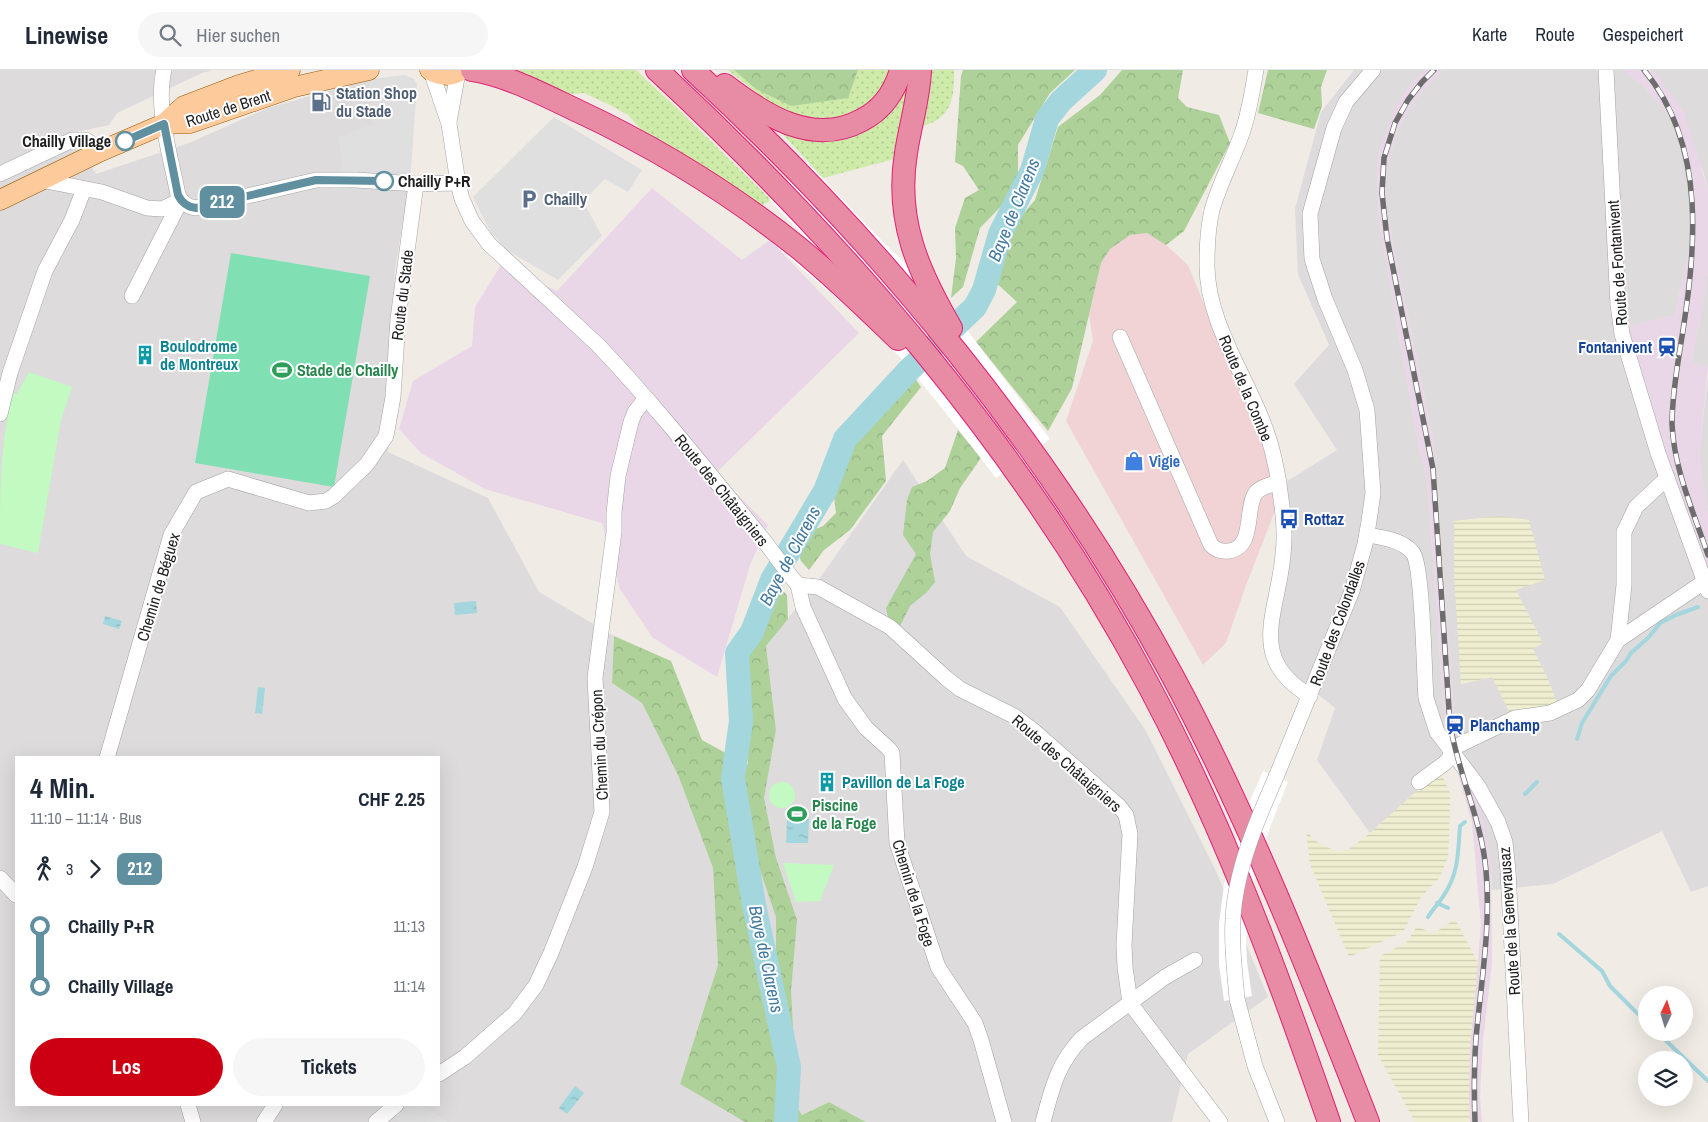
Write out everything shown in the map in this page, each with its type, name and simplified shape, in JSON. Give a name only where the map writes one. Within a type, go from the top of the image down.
[{"type":"highway","points":[[657,70],[779,189],[884,302],[1013,465],[1094,590],[1150,688],[1189,764],[1230,856],[1255,918],[1330,1122]]},
{"type":"highway","points":[[693,70],[797,172],[856,234],[914,300],[994,399],[1074,510],[1113,572],[1172,674],[1204,736],[1281,906],[1368,1122]]},
{"type":"highway","points":[[706,70],[771,116],[795,126],[826,131],[851,125],[875,112],[894,90],[902,70]]},
{"type":"highway","points":[[920,70],[903,181],[905,219],[911,245],[922,275],[934,299],[994,399]]},
{"type":"highway","points":[[464,71],[498,76],[546,96],[652,148],[693,173],[754,214],[837,281],[970,410]]},
{"type":"main road","name":"Route de Brent","points":[[164,124],[184,106],[239,85],[290,70]]},
{"type":"main road","name":"Route de Brent","points":[[164,124],[190,123],[294,87],[369,70]]},
{"type":"main road","points":[[430,71],[444,75],[464,71]]},
{"type":"main road","points":[[0,200],[101,151],[164,124]]},
{"type":"street","points":[[164,70],[162,89],[164,124],[181,200],[187,206],[196,208],[299,184],[330,179],[416,184],[458,183]]},
{"type":"street","name":"Route de la Combe","points":[[1256,70],[1242,136],[1212,210],[1206,265],[1212,300],[1222,333],[1264,425],[1279,482],[1283,524],[1283,555],[1270,634],[1270,650],[1274,662],[1280,671],[1290,682],[1310,696]]},
{"type":"street","name":"Route des Colondalles","points":[[1277,1122],[1255,1066],[1237,999],[1233,956],[1233,918],[1238,888],[1250,842],[1352,592],[1367,535],[1372,493],[1367,410],[1355,370],[1324,300],[1312,259],[1310,214],[1334,128],[1346,102],[1373,70]]},
{"type":"street","name":"Route de Fontanivent","points":[[1606,70],[1618,305],[1621,330],[1667,478],[1707,585]]},
{"type":"street","name":"Route des Châtaigniers","points":[[430,71],[449,124],[462,198],[472,220],[489,244],[598,345],[646,398],[795,581],[818,587],[890,627],[953,684],[1014,716],[1034,731],[1119,806],[1126,815],[1130,834],[1124,967],[1130,1003]]},
{"type":"street","name":"Route des Châtaigniers","points":[[449,124],[464,71]]},
{"type":"street","points":[[0,174],[72,140],[86,140],[101,151]]},
{"type":"street","points":[[41,180],[102,192],[154,209],[162,208],[181,200]]},
{"type":"street","name":"Route du Stade","points":[[386,436],[393,397],[398,319],[416,184]]},
{"type":"street","points":[[0,414],[10,373],[45,271],[72,220],[84,189]]},
{"type":"street","points":[[132,296],[181,200]]},
{"type":"street","points":[[1120,337],[1211,545],[1228,551],[1240,546],[1246,533],[1254,494],[1279,482]]},
{"type":"street","name":"Chemin du Crépon","points":[[440,1073],[465,1057],[514,1013],[536,985],[551,953],[585,866],[602,812],[595,678],[614,532],[618,476],[630,422],[646,398]]},
{"type":"street","name":"Chemin de Béguex","points":[[108,756],[172,535],[196,492],[228,479],[309,503],[326,501],[334,496],[367,464],[386,436]]},
{"type":"street","points":[[1419,782],[1445,764],[1455,747],[1515,718],[1550,713],[1578,700],[1588,690],[1618,640],[1624,585],[1624,532],[1636,507],[1667,478]]},
{"type":"street","name":"Route de la Genevrausaz","points":[[1367,535],[1404,546],[1414,554],[1420,584],[1426,698],[1437,732],[1486,798],[1498,822],[1505,842],[1521,1122]]},
{"type":"street","name":"Chemin de la Foge","points":[[795,581],[803,606],[845,699],[866,728],[892,753],[897,843],[938,967],[974,1023],[981,1040],[1004,1122]]},
{"type":"street","points":[[1618,640],[1707,585]]},
{"type":"street","points":[[0,878],[15,894]]},
{"type":"street","points":[[1043,1122],[1051,1087],[1060,1066],[1072,1048],[1082,1038],[1165,977],[1195,960]]},
{"type":"street","points":[[1130,1003],[1220,1122]]},
{"type":"street","points":[[188,1106],[193,1122]]},
{"type":"street","points":[[264,1122],[274,1106]]},
{"type":"street","points":[[376,1122],[395,1106]]},
{"type":"shaded area","points":[[0,70],[213,70],[202,73],[117,113],[109,125],[72,133],[96,174],[189,143],[268,108],[370,79],[373,124],[343,172],[411,170],[395,270],[388,452],[488,498],[539,592],[614,636],[612,683],[642,703],[678,775],[713,868],[718,965],[680,1084],[745,1122],[0,1122]]},
{"type":"shaded area","points":[[1354,70],[1425,70],[1410,85],[1380,149],[1377,168],[1379,222],[1418,443],[1427,478],[1445,729],[1442,775],[1430,779],[1370,833],[1317,760],[1335,708],[1284,667],[1275,631],[1286,482],[1337,450],[1294,384],[1329,345],[1298,274],[1295,209],[1321,112]]},
{"type":"shaded area","points":[[1425,70],[1443,70],[1416,98],[1398,128],[1388,162],[1385,193],[1388,219],[1433,439],[1454,713],[1458,735],[1485,830],[1491,859],[1492,962],[1483,1041],[1480,1097],[1482,1122],[1470,1122],[1469,1099],[1470,1047],[1481,925],[1472,822],[1445,729],[1427,478],[1418,443],[1379,222],[1377,168],[1380,149],[1396,105],[1410,85]]},
{"type":"shaded area","points":[[1443,70],[1623,70],[1643,86],[1667,112],[1693,169],[1695,200],[1693,231],[1675,315],[1629,326],[1708,571],[1708,886],[1691,892],[1662,831],[1553,884],[1492,890],[1491,859],[1458,735],[1454,713],[1433,439],[1388,219],[1385,193],[1388,162],[1398,128],[1416,98]],"holes":[[[1499,516],[1516,590],[1542,643],[1532,649],[1547,677],[1558,705],[1509,711],[1492,677],[1461,684],[1454,522]]]},
{"type":"shaded area","points":[[1623,70],[1651,70],[1659,77],[1684,112],[1708,191],[1708,272],[1692,362],[1708,367],[1699,455],[1708,516],[1708,571],[1674,481],[1629,326],[1675,315],[1693,231],[1695,200],[1693,169],[1667,112],[1643,86]]},
{"type":"shaded area","points":[[1651,70],[1708,70],[1708,191],[1703,171],[1659,77]]},
{"type":"shaded area","points":[[405,75],[414,79],[417,84],[411,170],[343,173],[338,138],[373,124],[370,79]]},
{"type":"shaded area","name":"Chailly","points":[[554,117],[642,170],[628,192],[605,179],[583,201],[602,236],[558,280],[505,249],[489,229],[473,197]]},
{"type":"shaded area","points":[[652,188],[742,260],[770,240],[859,333],[716,473],[768,525],[750,565],[717,677],[653,638],[620,589],[602,523],[485,489],[421,453],[399,429],[413,381],[472,346],[475,307],[501,265],[557,291]]},
{"type":"shaded area","points":[[1147,233],[1166,245],[1188,265],[1215,331],[1286,482],[1226,643],[1203,665],[1066,421],[1093,341],[1089,315],[1101,263],[1116,243],[1130,235]]},
{"type":"shaded area","points":[[1708,272],[1708,367],[1692,362]]},
{"type":"shaded area","points":[[1708,375],[1708,516],[1699,455]]},
{"type":"shaded area","points":[[903,460],[966,556],[1060,607],[1146,731],[1216,871],[1268,997],[1188,1054],[1172,1122],[866,1122],[829,1102],[802,1115],[781,1082],[760,974],[754,882],[758,829],[776,730],[766,646],[820,578]]},
{"type":"shaded area","points":[[395,1106],[424,1106],[448,1122],[400,1122],[386,1114]]},
{"type":"green space","points":[[506,70],[636,70],[771,200],[758,208],[651,141],[628,115],[610,105],[584,93],[557,95]]},
{"type":"green space","points":[[728,70],[892,70],[873,101],[854,115],[819,121],[777,109]]},
{"type":"green space","points":[[734,70],[858,70],[848,98],[791,106],[756,89]]},
{"type":"green space","points":[[912,70],[898,158],[823,178],[775,126],[821,139]]},
{"type":"green space","points":[[931,70],[954,70],[954,90],[945,113],[932,123],[922,126]]},
{"type":"green space","points":[[963,70],[1075,70],[1050,93],[1018,145],[1018,189],[980,228],[963,287],[951,298],[956,258],[955,228],[965,198],[979,190],[963,166],[955,162]]},
{"type":"green space","points":[[1122,70],[1183,70],[1178,98],[1187,107],[1219,115],[1230,143],[1184,231],[1166,245],[1147,233],[1130,235],[1110,249],[1101,263],[1072,388],[1048,431],[976,342],[1017,302],[992,279],[1016,222],[1035,200],[1058,127],[1100,95]]},
{"type":"green space","points":[[1268,70],[1327,70],[1321,87],[1322,106],[1314,129],[1258,113]]},
{"type":"green space","name":"Stade de Chailly","points":[[231,253],[370,276],[334,487],[195,463]]},
{"type":"green space","points":[[909,370],[921,387],[882,436],[886,481],[850,530],[824,550],[809,570],[801,561],[797,549],[804,534],[823,526],[836,513],[833,488],[845,439]]},
{"type":"green space","points":[[29,372],[72,387],[61,420],[38,553],[0,544],[5,430],[13,393],[17,394]]},
{"type":"green space","points":[[958,430],[981,458],[960,488],[950,511],[933,532],[930,554],[935,582],[927,592],[910,606],[900,626],[890,627],[886,608],[916,554],[903,535],[907,500],[912,487],[927,481],[945,468]]},
{"type":"green space","points":[[1499,516],[1529,520],[1545,580],[1516,590],[1543,643],[1533,649],[1558,705],[1509,711],[1492,677],[1461,684],[1454,575],[1454,521]]},
{"type":"green space","points":[[772,580],[787,595],[788,619],[766,646],[776,730],[764,798],[776,858],[797,920],[791,991],[794,1047],[776,985],[776,917],[756,858],[754,882],[760,974],[781,1082],[802,1115],[829,1102],[866,1122],[745,1122],[680,1084],[718,965],[713,868],[678,775],[642,703],[612,683],[614,636],[671,661],[702,740],[731,756],[740,780],[748,763],[741,721],[737,653],[752,632]]},
{"type":"green space","points":[[1442,775],[1450,794],[1450,814],[1448,857],[1440,877],[1421,897],[1403,932],[1349,957],[1310,864],[1306,831],[1317,842],[1336,851],[1349,849],[1370,833],[1430,779]]},
{"type":"green space","points":[[782,782],[791,786],[795,795],[791,804],[782,808],[773,804],[769,795],[773,786]]},
{"type":"green space","points":[[783,863],[834,865],[820,901],[796,902]]},
{"type":"green space","points":[[1455,919],[1478,963],[1470,1047],[1470,1122],[1415,1122],[1378,1055],[1380,956],[1407,942],[1417,926],[1433,934]]},
{"type":"water","points":[[476,601],[477,613],[455,615],[454,603]]},
{"type":"water","points":[[105,616],[122,621],[119,629],[103,624]]},
{"type":"water","points":[[258,687],[265,688],[262,714],[255,713]]},
{"type":"water","points":[[787,819],[809,819],[808,843],[786,843]]},
{"type":"water","points":[[575,1086],[584,1093],[567,1114],[559,1108]]},
{"type":"pier","points":[[917,149],[914,174],[915,215],[929,265],[951,307],[1050,439],[996,478],[902,359],[870,327],[748,222],[832,265],[769,199],[807,162],[905,263],[907,260],[901,238]]},
{"type":"pier","points":[[1263,771],[1288,782],[1270,827],[1253,885],[1246,938],[1252,996],[1224,1001],[1219,964],[1219,923],[1224,885],[1246,810]]},
{"type":"waterway","name":"Baye de Clarens","points":[[786,1122],[789,1067],[754,905],[733,778],[741,721],[737,653],[752,632],[772,580],[825,491],[845,439],[909,370],[975,307],[984,290],[1000,234],[1032,171],[1047,119],[1061,101],[1095,70]]},
{"type":"waterway","points":[[1577,739],[1582,723],[1611,676],[1631,653],[1649,637],[1660,623],[1698,607]]},
{"type":"waterway","points":[[1525,794],[1537,782]]},
{"type":"waterway","points":[[1428,917],[1444,895],[1453,878],[1457,862],[1460,826],[1465,822]]},
{"type":"waterway","points":[[1437,903],[1448,908]]},
{"type":"waterway","points":[[1559,934],[1602,971],[1610,986],[1638,1014]]},
{"type":"waterway","points":[[1666,1041],[1708,1081]]},
{"type":"railway","points":[[1434,70],[1408,100],[1395,123],[1384,158],[1382,193],[1387,238],[1433,469],[1450,724],[1458,761],[1480,834],[1486,871],[1485,955],[1475,1048],[1475,1122]]},
{"type":"railway","points":[[1644,70],[1665,100],[1679,132],[1688,167],[1692,202],[1693,238],[1686,312],[1674,386],[1672,424],[1676,458],[1708,555]]},
{"type":"bus line","name":"212","points":[[125,141],[164,124],[178,195],[187,206],[196,208],[316,180],[384,181]]},
{"type":"place","name":"Station Shop du Stade","points":[[321,102]]},
{"type":"place","name":"Chailly Village","points":[[125,141]]},
{"type":"place","name":"Chailly P+R","points":[[384,181]]},
{"type":"place","name":"Chailly","points":[[529,199]]},
{"type":"place","name":"Fontanivent","points":[[1667,347]]},
{"type":"place","name":"Boulodrome de Montreux","points":[[145,355]]},
{"type":"place","name":"Stade de Chailly","points":[[282,370]]},
{"type":"place","name":"Vigie","points":[[1134,461]]},
{"type":"place","name":"Rottaz","points":[[1289,519]]},
{"type":"place","name":"Planchamp","points":[[1455,725]]},
{"type":"place","name":"Pavillon de La Foge","points":[[827,782]]},
{"type":"place","name":"Piscine de la Foge","points":[[797,814]]}]
